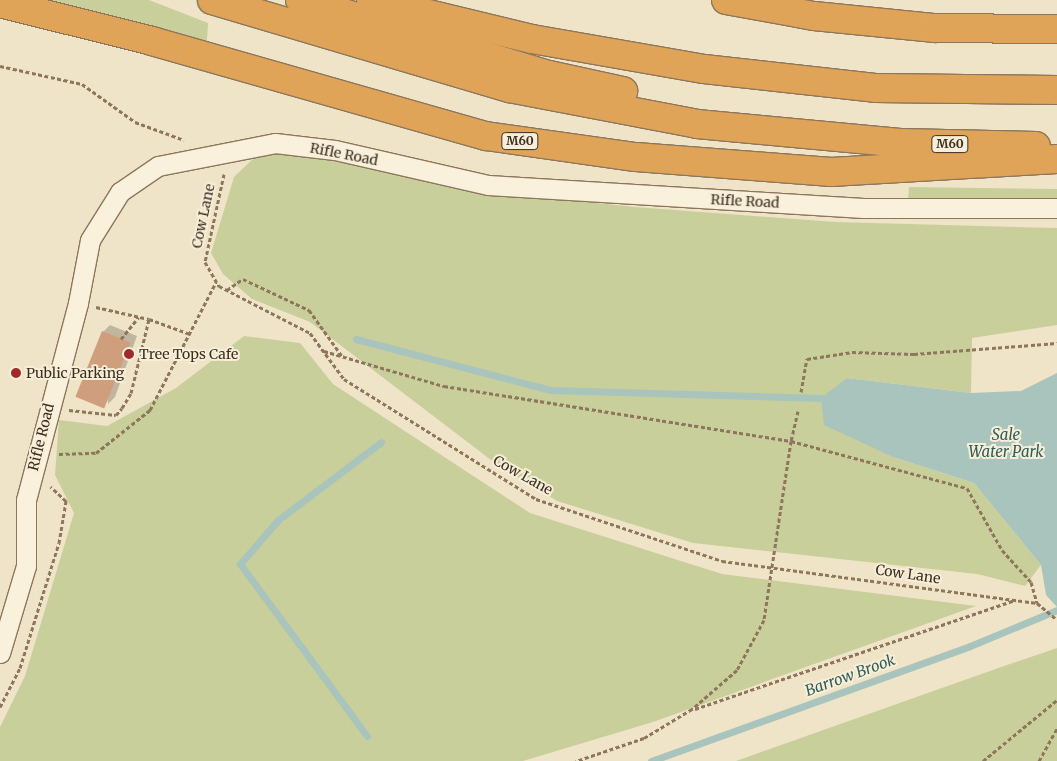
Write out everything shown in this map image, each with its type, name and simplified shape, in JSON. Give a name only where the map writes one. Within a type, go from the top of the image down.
[{"type":"highway","name":"M60","points":[[212,0],[509,88],[697,124],[900,143],[1057,146]]},
{"type":"highway","name":"M60","points":[[300,0],[549,75],[843,137]]},
{"type":"highway","points":[[371,0],[532,39],[704,69],[875,88],[1057,90]]},
{"type":"highway","points":[[726,0],[814,16],[935,28],[1057,29]]},
{"type":"highway","name":"M60","points":[[0,4],[152,41],[486,136],[636,157],[831,172],[1057,158]]},
{"type":"street","name":"Rifle Road","points":[[0,653],[26,566],[26,500],[49,405],[78,303],[90,240],[120,192],[158,166],[218,152],[275,143],[335,150],[488,184],[863,208],[1057,208]]},
{"type":"path","points":[[0,66],[82,84],[135,122],[218,152]]},
{"type":"path","name":"Cow Lane","points":[[218,152],[224,173],[205,262],[216,282],[227,290],[310,332],[344,379],[536,499],[722,560],[1037,603]]},
{"type":"path","points":[[227,290],[243,279],[308,310],[342,356]]},
{"type":"path","points":[[33,469],[53,454],[96,453],[150,410],[216,282]]},
{"type":"path","points":[[78,303],[149,319],[190,334]]},
{"type":"path","points":[[121,338],[139,317]]},
{"type":"path","points":[[49,405],[116,415],[131,393],[149,319]]},
{"type":"path","points":[[801,392],[807,359],[852,352],[914,354],[1057,343]]},
{"type":"path","points":[[323,350],[444,386],[791,441],[967,488],[1002,550],[1031,582],[1037,603],[1057,620]]},
{"type":"path","points":[[576,761],[644,738],[692,709],[737,670],[764,620],[770,567],[791,441],[798,411]]},
{"type":"path","points":[[692,709],[1016,600]]},
{"type":"path","points":[[982,761],[1057,700]]},
{"type":"path","points":[[1039,761],[1057,728]]},
{"type":"green space","points":[[50,0],[149,0],[208,23],[207,41]]},
{"type":"green space","points":[[294,153],[491,192],[635,207],[836,222],[1057,228],[1057,325],[972,338],[971,393],[847,378],[893,457],[974,483],[1041,565],[1025,586],[977,574],[693,543],[557,501],[495,463],[310,322],[252,299],[223,274],[211,253],[234,177],[257,155]]},
{"type":"green space","points":[[909,187],[1057,189],[1057,199],[908,200]]},
{"type":"green space","points":[[244,336],[300,343],[333,384],[530,513],[722,574],[976,606],[653,722],[523,761],[0,761],[0,727],[25,676],[74,513],[55,475],[59,420],[107,426],[176,388]]},
{"type":"green space","points":[[1057,648],[1057,761],[736,761],[1004,666]]},
{"type":"water","name":"Sale Water Park","points":[[1057,373],[1057,607],[1046,595],[1041,565],[974,483],[893,457],[824,425],[821,398],[847,378],[971,393],[1021,391]]},
{"type":"building","points":[[102,331],[131,343],[104,408],[75,397]]},
{"type":"waterway","points":[[356,339],[550,390],[821,398]]},
{"type":"waterway","points":[[367,736],[240,564],[278,520],[381,442]]},
{"type":"waterway","name":"Barrow Brook","points":[[651,761],[970,646],[1057,610]]},
{"type":"place","name":"Tree Tops Cafe","points":[[129,354]]},
{"type":"place","name":"Public Parking","points":[[16,373]]}]
